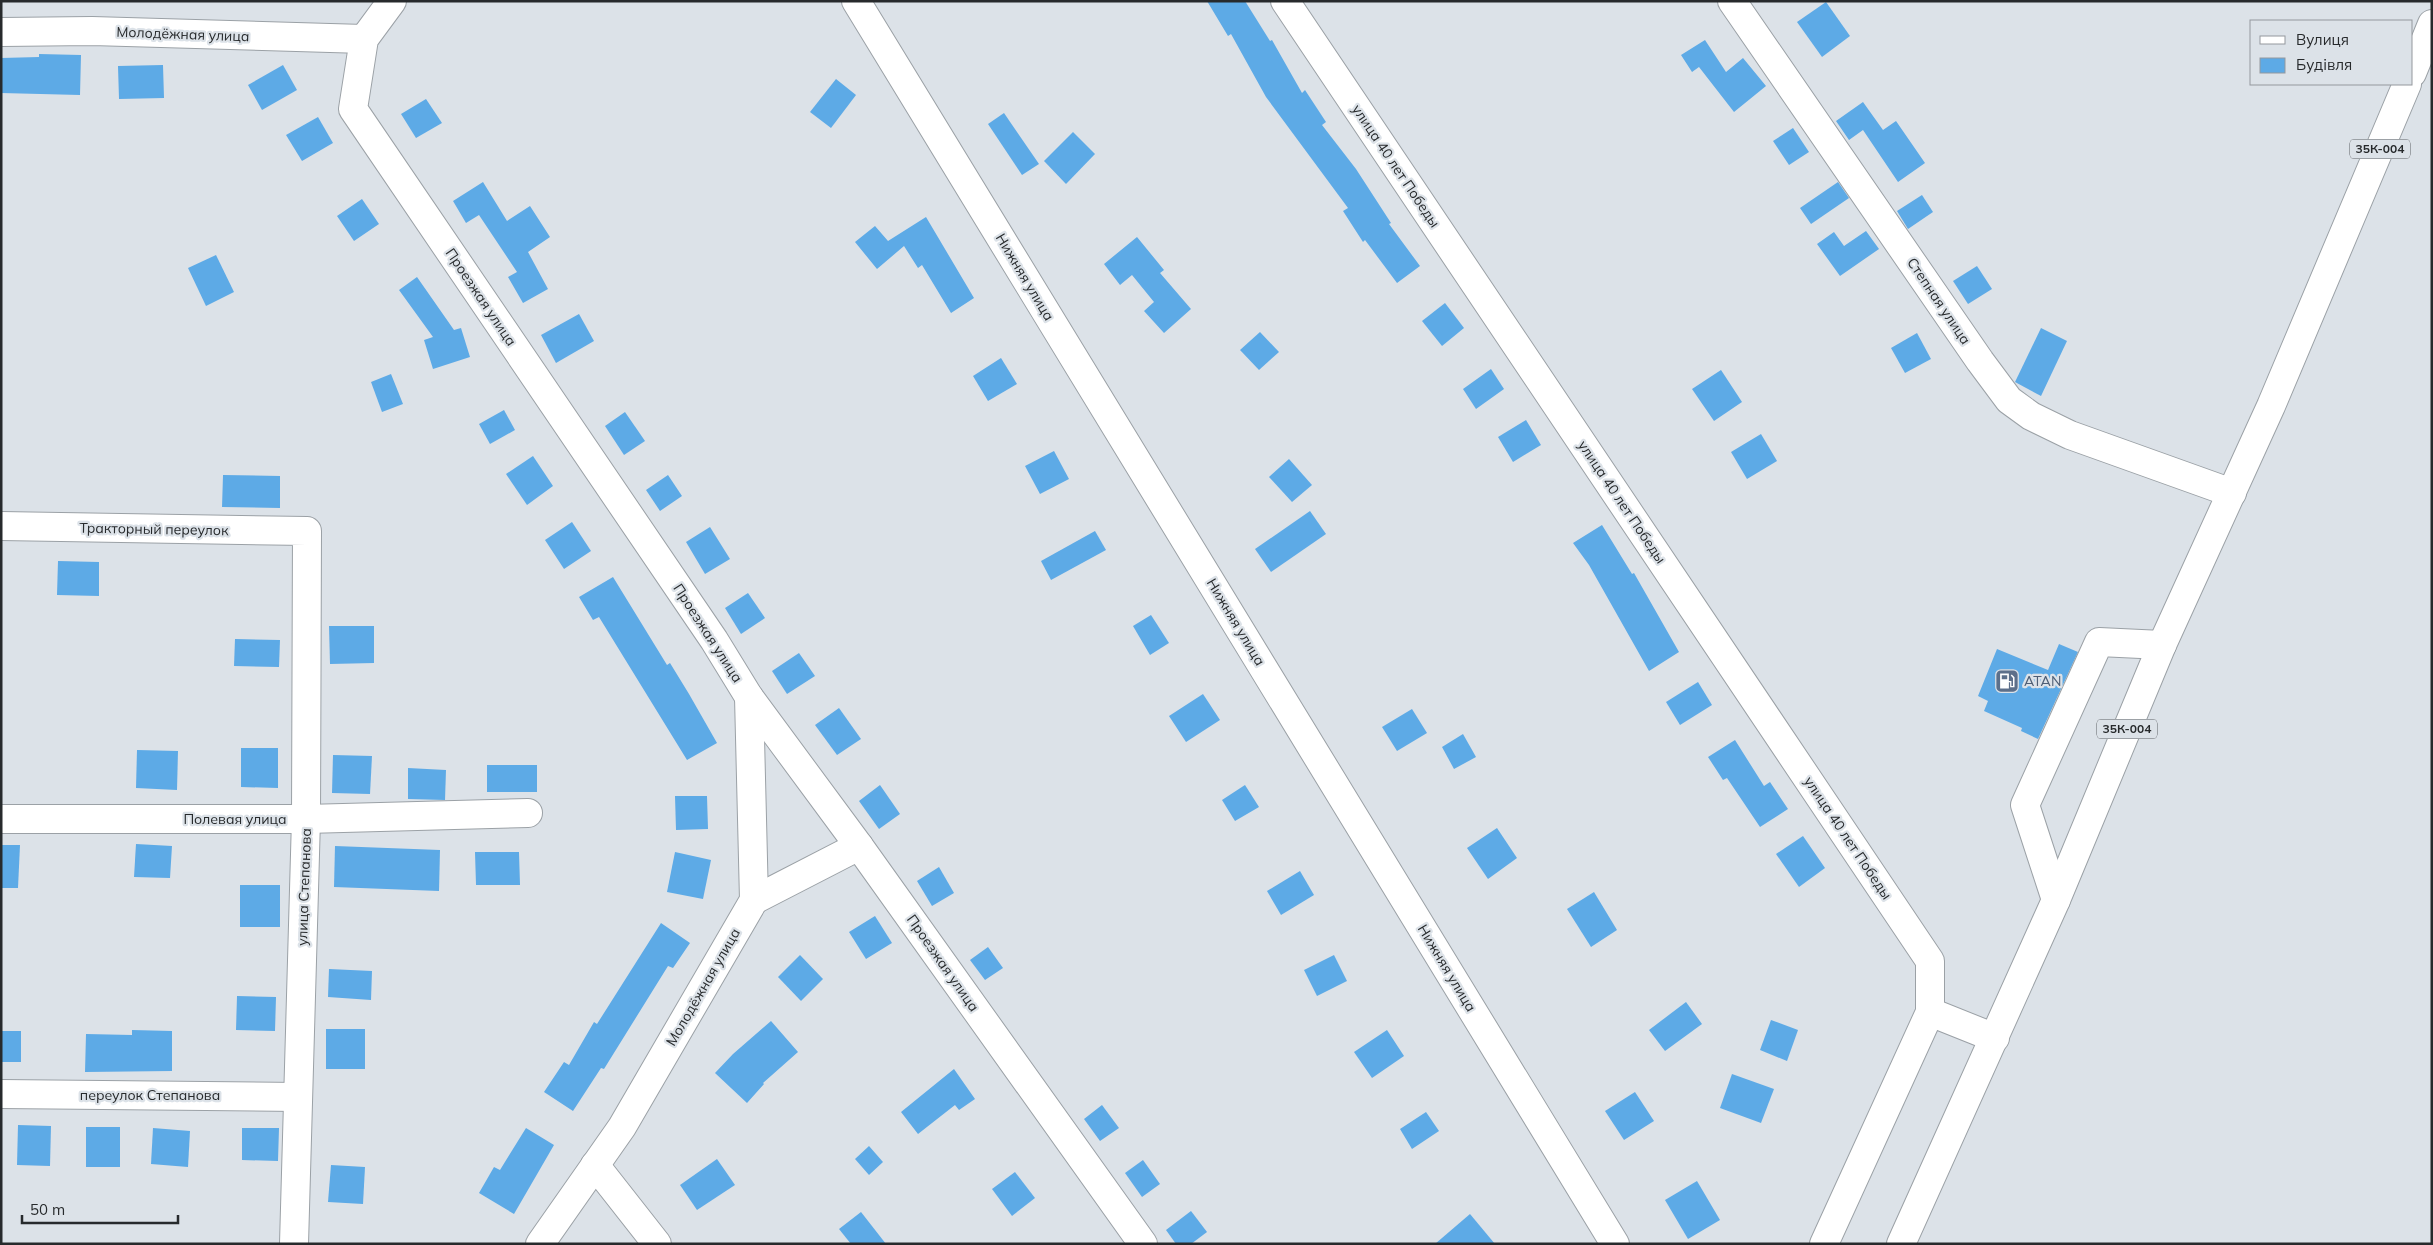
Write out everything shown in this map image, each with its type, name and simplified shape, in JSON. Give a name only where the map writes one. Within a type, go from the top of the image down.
[{"type":"street","name":"Проезжая улица","points":[[392,1],[364,39],[354,109],[714,640],[749,696],[859,846],[1143,1244]]},
{"type":"street","name":"Нижняя улица","points":[[856,1],[1615,1244]]},
{"type":"street","name":"улица 40 лет Победы","points":[[1285,1],[1930,961],[1930,1012]]},
{"type":"street","name":"Степная улица","points":[[1732,1],[1980,361],[2009,400],[2032,416],[2070,435],[2232,493]]},
{"type":"street","points":[[2413,71],[2432,24]]},
{"type":"street","name":"Молодёжная улица","points":[[1,32],[92,31],[364,39]]},
{"type":"street","name":"35К-004","points":[[1901,1244],[2056,900],[2162,645],[2232,493],[2350,224],[2407,85]]},
{"type":"street","name":"Тракторный переулок","points":[[1,526],[307,531]]},
{"type":"street","name":"улица Степанова","points":[[294,1244],[306,819],[307,531]]},
{"type":"street","points":[[2056,900],[2025,805],[2099,642],[2162,645]]},
{"type":"street","points":[[749,696],[754,900],[859,846]]},
{"type":"street","name":"Полевая улица","points":[[1,819],[306,819],[528,813]]},
{"type":"street","name":"Молодёжная улица","points":[[540,1244],[622,1127],[754,900]]},
{"type":"street","points":[[1824,1244],[1930,1012],[1995,1038]]},
{"type":"street","name":"переулок Степанова","points":[[1,1094],[298,1097]]},
{"type":"street","points":[[596,1165],[657,1244]]},
{"type":"building","points":[[1207,1],[1245,1],[1270,41],[1272,40],[1302,93],[1305,90],[1326,122],[1322,125],[1356,169],[1391,223],[1389,224],[1420,266],[1397,283],[1365,240],[1363,242],[1343,211],[1348,208],[1266,97],[1231,34],[1228,36]]},
{"type":"building","points":[[1826,2],[1850,36],[1822,57],[1797,22]]},
{"type":"building","points":[[1705,40],[1726,72],[1743,58],[1766,86],[1734,112],[1699,67],[1692,72],[1681,55]]},
{"type":"building","points":[[39,54],[81,55],[80,95],[1,93],[1,58],[39,57]]},
{"type":"building","points":[[163,65],[164,98],[119,99],[118,66]]},
{"type":"building","points":[[283,65],[297,90],[262,110],[248,85]]},
{"type":"building","points":[[836,79],[856,95],[831,128],[810,112]]},
{"type":"building","points":[[426,99],[442,123],[416,138],[401,114]]},
{"type":"building","points":[[1863,102],[1883,130],[1896,121],[1925,163],[1898,182],[1863,130],[1849,140],[1836,121]]},
{"type":"building","points":[[1004,113],[1039,164],[1022,175],[988,124]]},
{"type":"building","points":[[318,117],[333,143],[302,161],[286,135]]},
{"type":"building","points":[[1793,128],[1809,152],[1789,165],[1773,141]]},
{"type":"building","points":[[1073,132],[1095,154],[1066,184],[1044,161]]},
{"type":"building","points":[[483,182],[507,221],[530,206],[550,237],[528,252],[548,289],[523,303],[508,277],[517,272],[479,215],[466,223],[453,201]]},
{"type":"building","points":[[1838,182],[1849,198],[1811,224],[1800,208]]},
{"type":"building","points":[[1922,195],[1933,212],[1908,229],[1897,211]]},
{"type":"building","points":[[362,199],[379,224],[354,241],[337,216]]},
{"type":"building","points":[[926,217],[974,298],[951,313],[922,265],[918,268],[904,246],[877,269],[855,242],[875,226],[888,241]]},
{"type":"building","points":[[1866,231],[1879,249],[1840,276],[1817,244],[1834,232],[1844,246]]},
{"type":"building","points":[[1137,237],[1164,270],[1160,273],[1191,309],[1164,333],[1144,311],[1154,302],[1132,275],[1120,285],[1104,264]]},
{"type":"building","points":[[216,255],[234,292],[206,306],[188,268]]},
{"type":"building","points":[[1977,266],[1992,289],[1968,304],[1953,281]]},
{"type":"building","points":[[417,277],[454,330],[461,328],[470,357],[433,369],[424,340],[433,337],[399,290]]},
{"type":"building","points":[[1445,303],[1464,328],[1442,346],[1422,321]]},
{"type":"building","points":[[579,314],[594,341],[556,363],[541,335]]},
{"type":"building","points":[[2041,328],[2067,341],[2041,396],[2015,382]]},
{"type":"building","points":[[1260,332],[1279,352],[1259,370],[1240,350]]},
{"type":"building","points":[[1917,333],[1931,359],[1905,373],[1891,348]]},
{"type":"building","points":[[1001,358],[1017,384],[988,401],[973,376]]},
{"type":"building","points":[[1491,369],[1504,389],[1476,409],[1463,389]]},
{"type":"building","points":[[1721,370],[1742,402],[1714,421],[1692,389]]},
{"type":"building","points":[[391,374],[403,404],[382,412],[371,382]]},
{"type":"building","points":[[504,410],[515,430],[490,444],[479,424]]},
{"type":"building","points":[[625,412],[645,441],[624,455],[605,426]]},
{"type":"building","points":[[1526,420],[1541,445],[1513,462],[1498,437]]},
{"type":"building","points":[[1761,434],[1777,461],[1747,479],[1731,452]]},
{"type":"building","points":[[1054,451],[1069,479],[1040,494],[1025,466]]},
{"type":"building","points":[[533,456],[553,486],[527,505],[506,474]]},
{"type":"building","points":[[1289,459],[1312,485],[1292,502],[1269,477]]},
{"type":"building","points":[[223,475],[280,476],[280,508],[222,507]]},
{"type":"building","points":[[668,475],[682,496],[660,511],[646,490]]},
{"type":"building","points":[[1310,511],[1326,534],[1271,572],[1255,549]]},
{"type":"building","points":[[572,522],[591,551],[564,569],[545,540]]},
{"type":"building","points":[[1602,525],[1632,574],[1634,573],[1679,652],[1649,671],[1589,565],[1573,543]]},
{"type":"building","points":[[710,527],[730,559],[705,574],[686,542]]},
{"type":"building","points":[[1095,531],[1106,550],[1051,580],[1041,561]]},
{"type":"building","points":[[58,561],[99,562],[99,596],[57,595]]},
{"type":"building","points":[[613,577],[667,665],[670,663],[717,743],[687,760],[599,617],[593,620],[579,597]]},
{"type":"building","points":[[748,593],[765,618],[741,634],[725,608]]},
{"type":"building","points":[[1151,615],[1169,643],[1150,655],[1133,626]]},
{"type":"building","points":[[329,626],[374,626],[374,663],[330,664]]},
{"type":"building","points":[[235,639],[280,640],[279,667],[234,666]]},
{"type":"building","points":[[2059,644],[2078,652],[2038,739],[2021,731],[2022,728],[1984,711],[1988,701],[1978,696],[1997,649],[2048,670]]},
{"type":"building","points":[[799,653],[815,676],[787,694],[772,671]]},
{"type":"building","points":[[1698,682],[1712,705],[1680,725],[1666,702]]},
{"type":"building","points":[[1203,694],[1220,720],[1186,742],[1169,716]]},
{"type":"building","points":[[839,708],[861,739],[837,755],[815,725]]},
{"type":"building","points":[[1412,709],[1427,733],[1397,751],[1382,727]]},
{"type":"building","points":[[1463,734],[1476,757],[1454,769],[1442,747]]},
{"type":"building","points":[[1735,740],[1764,786],[1770,782],[1788,809],[1760,827],[1727,778],[1723,780],[1708,757]]},
{"type":"building","points":[[241,748],[278,748],[278,788],[241,787]]},
{"type":"building","points":[[137,750],[178,751],[177,790],[136,788]]},
{"type":"building","points":[[333,755],[372,756],[370,794],[332,793]]},
{"type":"building","points":[[487,765],[537,765],[537,792],[487,792]]},
{"type":"building","points":[[408,768],[446,770],[445,800],[408,799]]},
{"type":"building","points":[[880,785],[900,814],[879,829],[859,801]]},
{"type":"building","points":[[1245,785],[1259,807],[1235,821],[1222,800]]},
{"type":"building","points":[[675,796],[707,796],[708,829],[676,830]]},
{"type":"building","points":[[1497,828],[1517,858],[1488,879],[1467,848]]},
{"type":"building","points":[[1803,836],[1825,868],[1799,887],[1776,854]]},
{"type":"building","points":[[136,844],[172,846],[170,878],[134,877]]},
{"type":"building","points":[[1,845],[20,845],[18,888],[1,888]]},
{"type":"building","points":[[335,846],[440,850],[439,891],[334,887]]},
{"type":"building","points":[[475,852],[519,852],[520,885],[476,885]]},
{"type":"building","points":[[675,852],[711,860],[703,899],[667,892]]},
{"type":"building","points":[[939,867],[954,893],[932,906],[917,881]]},
{"type":"building","points":[[1300,871],[1314,895],[1281,915],[1267,891]]},
{"type":"building","points":[[240,885],[280,885],[280,927],[240,927]]},
{"type":"building","points":[[1594,892],[1617,930],[1591,947],[1567,909]]},
{"type":"building","points":[[875,916],[892,943],[866,959],[849,932]]},
{"type":"building","points":[[661,923],[690,943],[673,968],[668,966],[604,1069],[601,1068],[573,1111],[544,1092],[564,1062],[569,1065],[594,1022],[597,1024]]},
{"type":"building","points":[[988,947],[1003,968],[985,980],[970,960]]},
{"type":"building","points":[[800,955],[823,979],[801,1001],[778,977]]},
{"type":"building","points":[[1334,955],[1347,981],[1317,996],[1304,970]]},
{"type":"building","points":[[329,969],[372,971],[371,1000],[328,997]]},
{"type":"building","points":[[237,996],[276,997],[275,1031],[236,1030]]},
{"type":"building","points":[[1686,1002],[1702,1024],[1665,1051],[1649,1030]]},
{"type":"building","points":[[1771,1020],[1798,1030],[1787,1061],[1760,1050]]},
{"type":"building","points":[[771,1021],[798,1052],[763,1083],[747,1103],[715,1073],[733,1054]]},
{"type":"building","points":[[326,1029],[365,1029],[365,1069],[326,1069]]},
{"type":"building","points":[[132,1030],[172,1031],[172,1071],[85,1072],[86,1034],[132,1035]]},
{"type":"building","points":[[1387,1030],[1404,1056],[1372,1078],[1354,1052]]},
{"type":"building","points":[[1,1031],[21,1031],[21,1062],[1,1062]]},
{"type":"building","points":[[954,1069],[975,1099],[959,1110],[955,1105],[918,1134],[901,1112]]},
{"type":"building","points":[[1732,1074],[1774,1089],[1761,1123],[1720,1108]]},
{"type":"building","points":[[1635,1092],[1654,1121],[1624,1140],[1605,1111]]},
{"type":"building","points":[[1102,1105],[1119,1128],[1100,1141],[1084,1119]]},
{"type":"building","points":[[1426,1112],[1439,1131],[1412,1149],[1400,1129]]},
{"type":"building","points":[[18,1125],[51,1126],[50,1166],[17,1165]]},
{"type":"building","points":[[86,1127],[120,1127],[120,1167],[86,1167]]},
{"type":"building","points":[[153,1128],[190,1131],[188,1167],[151,1164]]},
{"type":"building","points":[[242,1128],[279,1128],[278,1161],[242,1160]]},
{"type":"building","points":[[526,1128],[554,1145],[514,1214],[479,1193],[494,1167],[500,1170]]},
{"type":"building","points":[[869,1146],[883,1162],[869,1175],[855,1159]]},
{"type":"building","points":[[717,1159],[735,1185],[697,1210],[680,1185]]},
{"type":"building","points":[[1143,1160],[1160,1184],[1142,1197],[1125,1173]]},
{"type":"building","points":[[331,1165],[365,1167],[363,1204],[328,1202]]},
{"type":"building","points":[[1015,1172],[1035,1198],[1012,1216],[992,1189]]},
{"type":"building","points":[[1697,1181],[1720,1220],[1688,1239],[1665,1200]]},
{"type":"building","points":[[1191,1211],[1207,1232],[1191,1244],[1176,1244],[1166,1230]]},
{"type":"building","points":[[861,1212],[886,1244],[851,1244],[839,1229]]},
{"type":"building","points":[[1470,1214],[1495,1244],[1435,1244]]},
{"type":"place","name":"ATAN","points":[[2007,681]]}]
